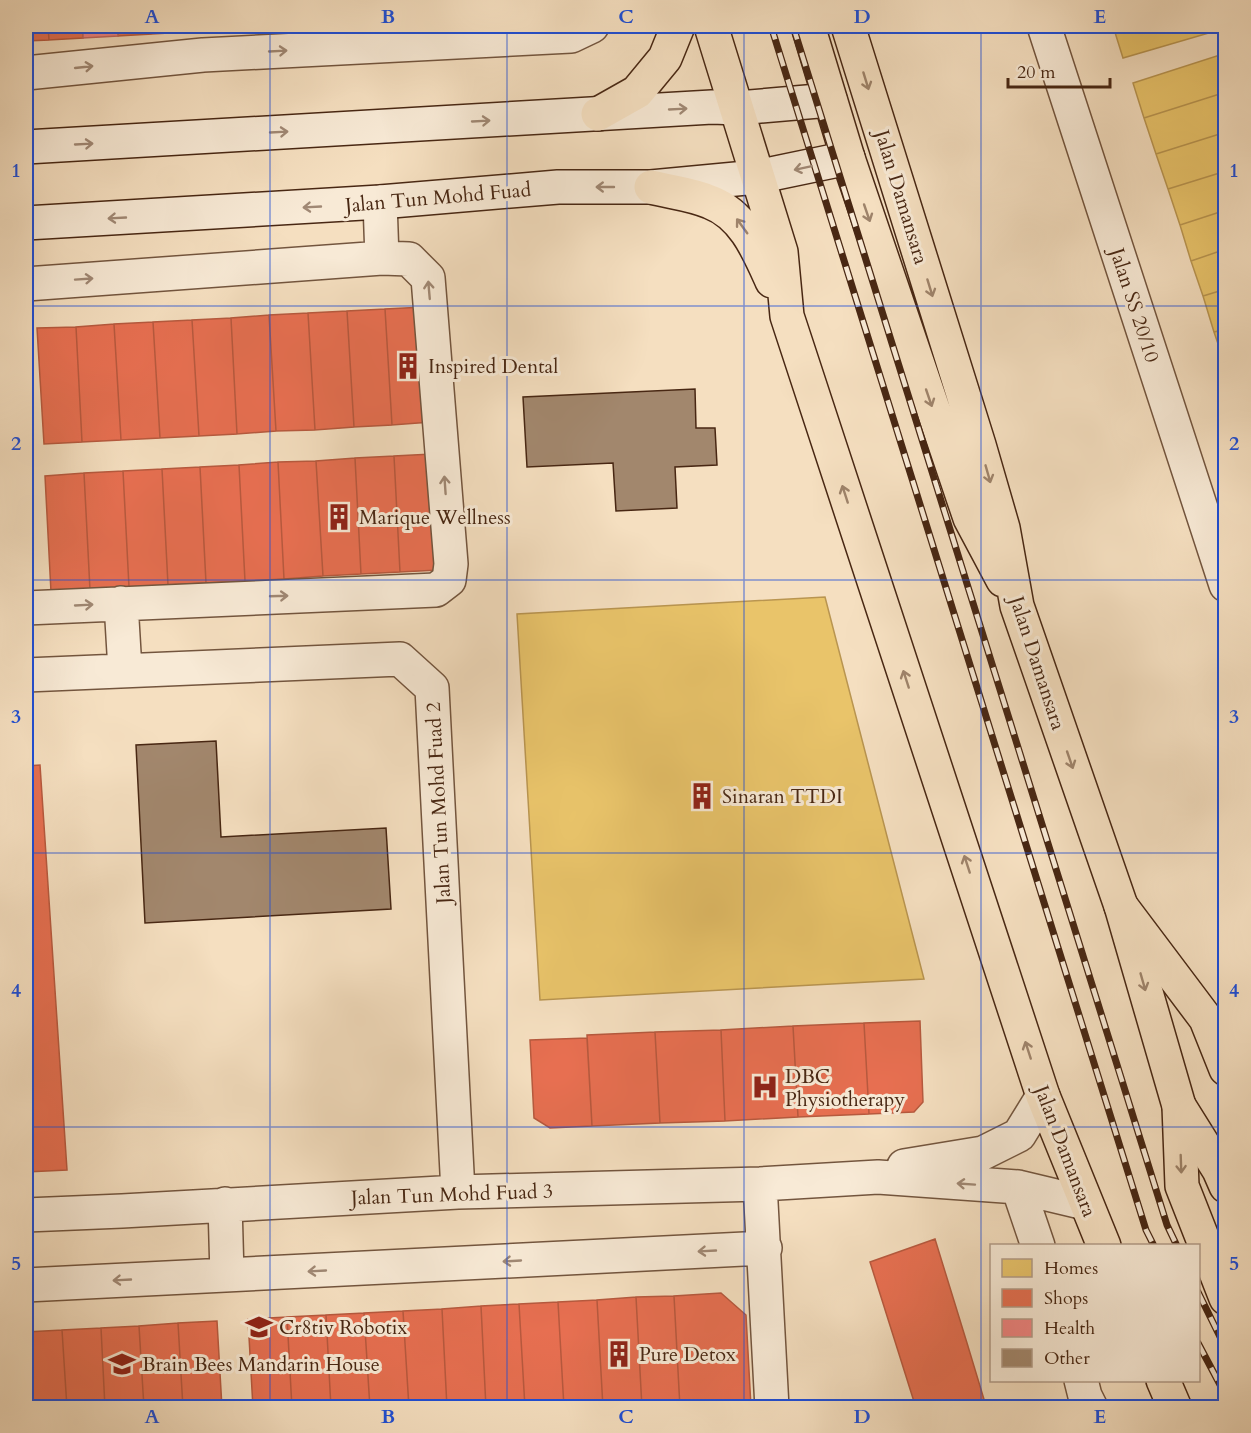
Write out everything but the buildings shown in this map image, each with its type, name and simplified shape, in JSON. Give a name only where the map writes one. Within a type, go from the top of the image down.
[{"type":"main road","points":[[598,114],[637,92],[665,58],[678,26]]},
{"type":"main road","name":"Jalan Damansara","points":[[711,26],[781,252],[787,316],[1043,1096],[1104,1244]]},
{"type":"main road","points":[[808,26],[848,158],[970,518],[1017,606]]},
{"type":"main road","name":"Jalan Damansara","points":[[848,26],[979,445],[1003,528],[1017,606],[1121,906],[1179,1106],[1182,1186],[1226,1298]]},
{"type":"main road","points":[[651,187],[711,202],[736,217],[755,244],[787,316]]},
{"type":"main road","points":[[1121,906],[1206,1019],[1226,1069]]},
{"type":"main road","points":[[1179,1106],[1219,1170],[1226,1186]]},
{"type":"main road","points":[[1164,1382],[1174,1407]]},
{"type":"street","points":[[26,73],[203,55],[571,36],[592,26]]},
{"type":"street","name":"Jalan SS 20/10","points":[[1044,26],[1215,516],[1226,585]]},
{"type":"street","points":[[26,147],[712,107],[738,108],[830,100]]},
{"type":"street","name":"Jalan Tun Mohd Fuad","points":[[26,223],[380,202],[558,187],[651,187],[757,177],[848,158]]},
{"type":"street","points":[[380,202],[381,258]]},
{"type":"street","points":[[26,284],[381,258],[409,259],[428,278],[451,564],[448,580],[436,590],[26,608]]},
{"type":"street","points":[[121,603],[125,670]]},
{"type":"street","name":"Jalan Tun Mohd Fuad 2","points":[[26,675],[400,659],[432,688],[458,1192]]},
{"type":"street","name":"Jalan Tun Mohd Fuad 3","points":[[878,1177],[903,1167],[983,1154],[1019,1135],[1043,1096]]},
{"type":"street","name":"Jalan Tun Mohd Fuad 3","points":[[26,1215],[458,1192],[760,1185],[878,1177],[1018,1188],[1085,1203]]},
{"type":"street","points":[[760,1185],[772,1407]]},
{"type":"street","points":[[1018,1188],[1038,1244]]},
{"type":"street","points":[[225,1204],[227,1275]]},
{"type":"street","points":[[26,1285],[765,1248]]},
{"type":"street","points":[[1082,1382],[1091,1407]]},
{"type":"railway","points":[[771,26],[1146,1230],[1153,1244]]},
{"type":"railway","points":[[793,26],[1167,1225],[1176,1244]]},
{"type":"railway","points":[[1200,1296],[1226,1349]]},
{"type":"railway","points":[[1200,1347],[1226,1396]]},
{"type":"place","name":"Inspired Dental","points":[[408,366]]},
{"type":"place","name":"Marique Wellness","points":[[339,517]]},
{"type":"place","name":"Sinaran TTDI","points":[[702,796]]},
{"type":"place","name":"DBC Physiotherapy","points":[[765,1087]]},
{"type":"place","name":"Cr8tiv Robotix","points":[[259,1327]]},
{"type":"place","name":"Pure Detox","points":[[619,1354]]},
{"type":"place","name":"Brain Bees Mandarin House","points":[[122,1364]]}]
